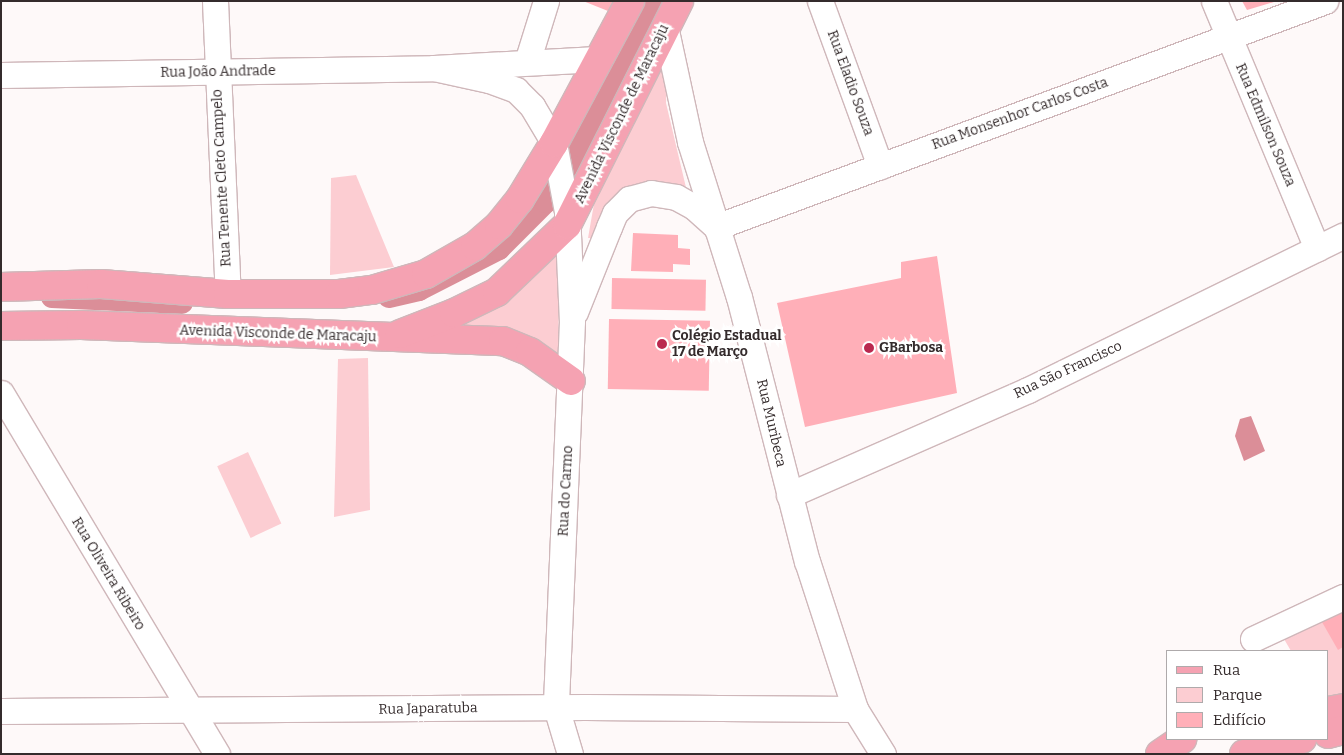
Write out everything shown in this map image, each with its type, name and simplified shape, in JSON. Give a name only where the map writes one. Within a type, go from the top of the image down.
[{"type":"main road","points":[[1,287],[101,284],[228,294],[339,294],[372,290],[426,274],[469,250],[499,226],[556,154],[597,59],[630,1]]},
{"type":"main road","name":"Avenida Visconde de Maracaju","points":[[1,326],[81,325],[389,339],[454,313],[496,292],[567,219],[665,26],[680,1]]},
{"type":"main road","points":[[389,339],[503,342],[530,352],[571,381]]},
{"type":"main road","points":[[1329,710],[1343,708]]},
{"type":"main road","points":[[1329,734],[1343,730]]},
{"type":"main road","points":[[1160,754],[1181,740]]},
{"type":"main road","points":[[1244,754],[1298,740]]},
{"type":"street","name":"Rua Tenente Cleto Campelo","points":[[215,1],[228,294]]},
{"type":"street","points":[[527,62],[546,1]]},
{"type":"street","name":"Rua Eladio Souza","points":[[820,1],[880,166]]},
{"type":"street","name":"Rua Edmilson Souza","points":[[1214,1],[1317,248]]},
{"type":"street","name":"Rua Monsenhor Carlos Costa","points":[[716,227],[1325,1]]},
{"type":"street","name":"Rua Muribeca","points":[[665,26],[681,109],[739,297],[789,495],[855,710],[883,754]]},
{"type":"street","name":"Rua João Andrade","points":[[1,75],[434,68],[597,59]]},
{"type":"street","name":"Rua João Andrade","points":[[434,68],[489,80],[516,90],[532,106],[556,154],[567,219]]},
{"type":"street","points":[[572,321],[609,227],[616,213],[629,199],[651,193],[676,197],[694,207],[716,227]]},
{"type":"street","name":"Rua do Carmo","points":[[567,219],[572,321],[571,381],[556,707],[570,754]]},
{"type":"street","name":"Rua São Francisco","points":[[789,495],[1028,390],[1343,236]]},
{"type":"street","name":"Rua Oliveira Ribeiro","points":[[1,393],[190,712],[217,754]]},
{"type":"street","points":[[1253,638],[1343,597]]},
{"type":"street","name":"Rua Japaratuba","points":[[1,711],[190,712],[556,707],[855,710]]},
{"type":"green space","points":[[668,53],[666,103],[688,196],[667,188],[595,238],[588,238],[595,198]]},
{"type":"green space","points":[[356,175],[394,267],[330,275],[331,178]]},
{"type":"green space","points":[[558,246],[559,362],[457,327],[491,306]]},
{"type":"green space","points":[[368,358],[370,510],[334,517],[338,359]]},
{"type":"green space","points":[[248,452],[281,524],[251,538],[217,466]]},
{"type":"green space","points":[[1343,604],[1343,693],[1329,697],[1329,650],[1290,650],[1284,639],[1318,616]]},
{"type":"shaded area","points":[[1251,416],[1265,451],[1244,461],[1235,436],[1240,419]]},
{"type":"building","points":[[583,1],[619,1],[613,13]]},
{"type":"building","points":[[1242,1],[1274,1],[1274,2],[1247,10]]},
{"type":"building","points":[[633,233],[678,235],[678,248],[690,249],[690,265],[673,264],[673,272],[631,271]]},
{"type":"building","name":"GBarbosa","points":[[937,256],[957,393],[805,427],[777,303],[901,278],[901,262]]},
{"type":"building","points":[[612,278],[706,280],[705,311],[611,309]]},
{"type":"building","points":[[609,319],[710,321],[709,391],[608,389]]},
{"type":"building","points":[[1343,611],[1343,647],[1338,650],[1322,622]]},
{"type":"waterway","points":[[389,297],[419,290],[499,249],[546,202],[580,146],[653,1]]},
{"type":"waterway","points":[[52,297],[182,303]]},
{"type":"place","name":"Colégio Estadual 17 de Março","points":[[662,344]]},
{"type":"place","name":"GBarbosa","points":[[869,348]]}]
